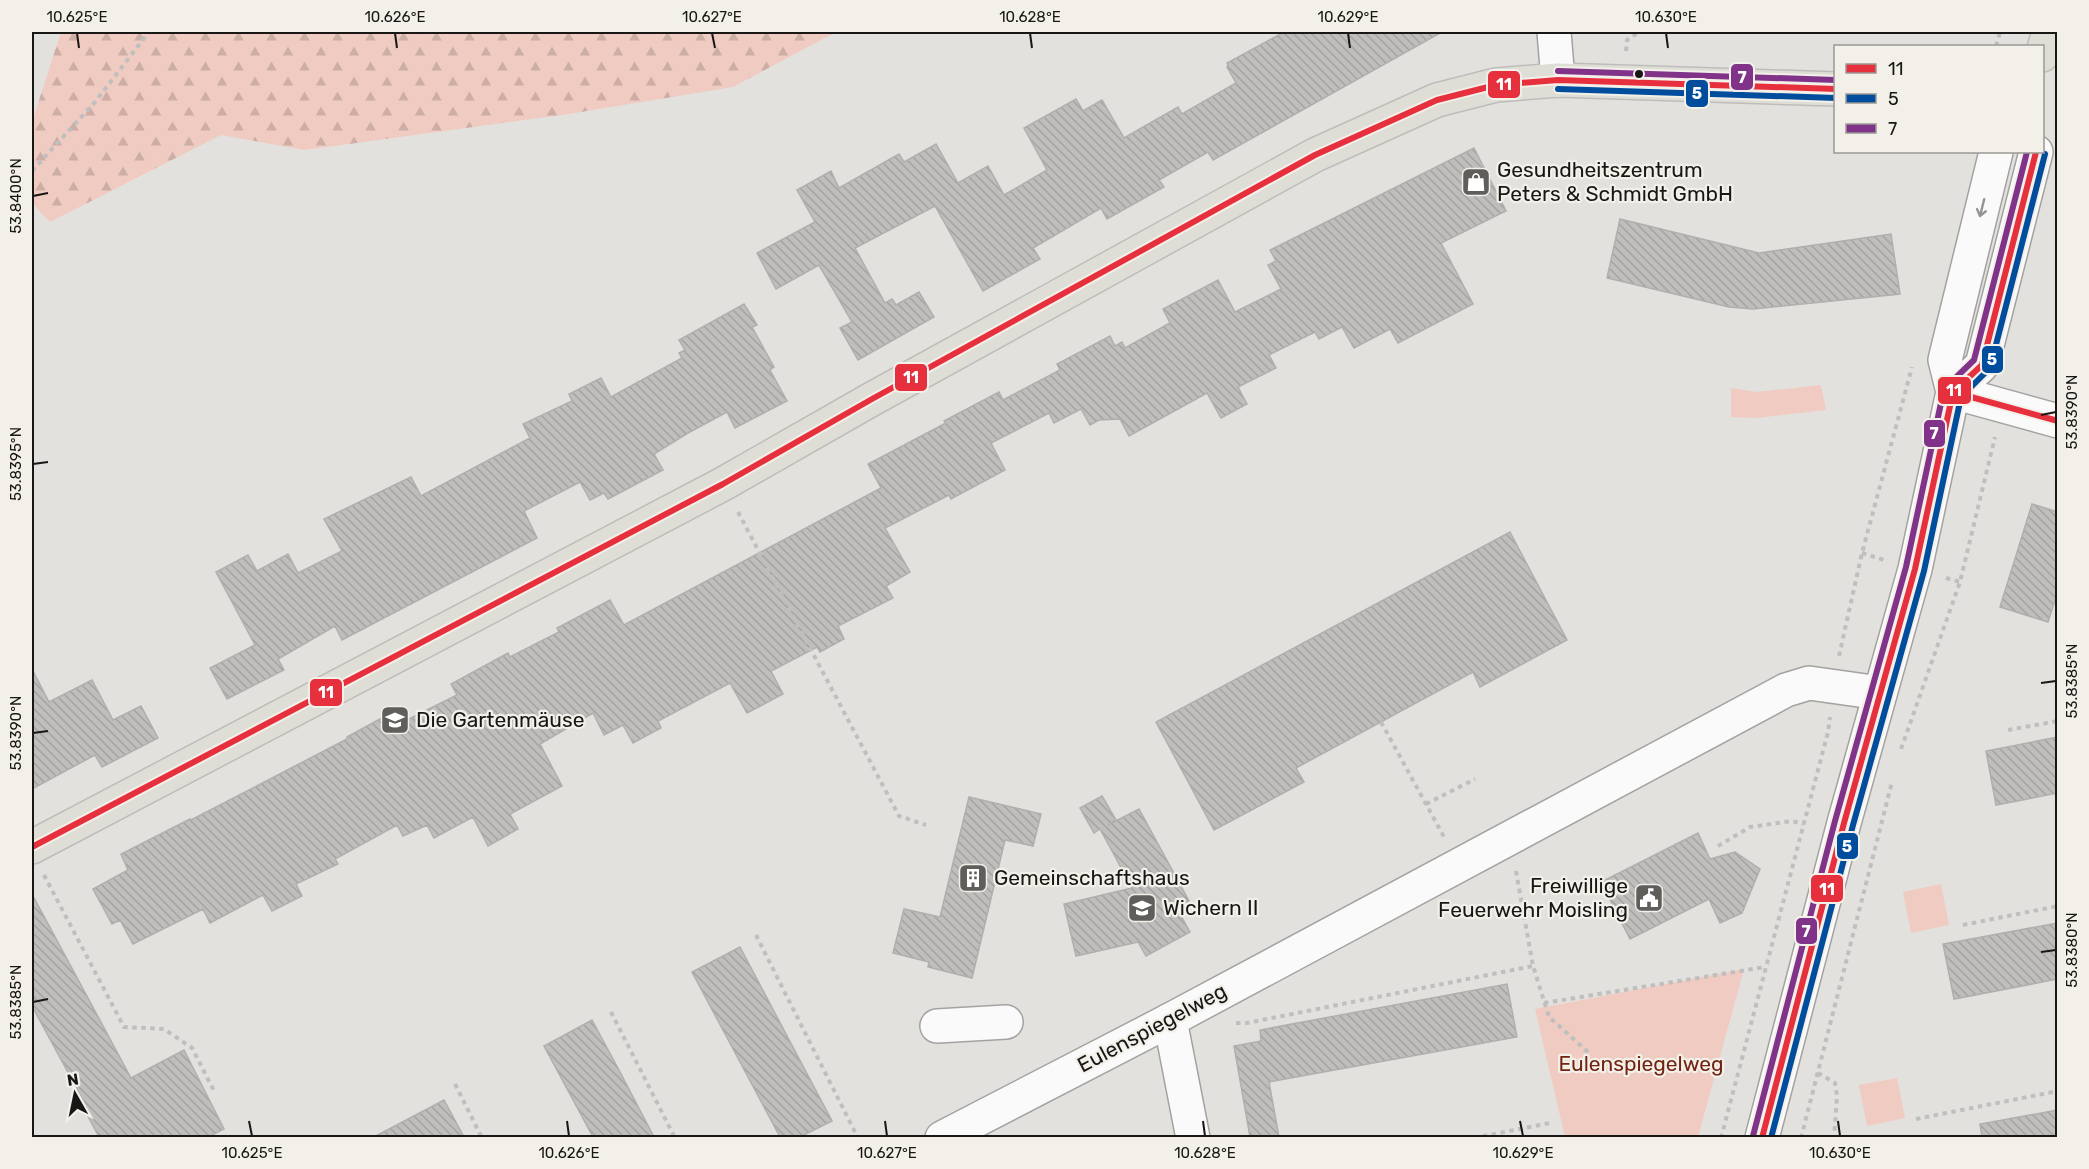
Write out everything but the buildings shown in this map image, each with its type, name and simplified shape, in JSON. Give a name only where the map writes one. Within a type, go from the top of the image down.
[{"type":"main road","points":[[2044,51],[2049,32]]},
{"type":"main road","points":[[37,859],[723,484],[872,399],[1315,155],[1437,100],[1496,85],[1558,80],[1834,89]]},
{"type":"street","points":[[1554,32],[1558,80]]},
{"type":"street","points":[[1762,1137],[1915,569],[1953,392],[1945,360],[1996,153]]},
{"type":"street","points":[[1953,392],[1982,365],[2036,153]]},
{"type":"street","points":[[1953,392],[2058,421]]},
{"type":"street","name":"Eulenspiegelweg","points":[[942,1137],[1170,1020],[1786,690],[1809,683],[1880,693]]},
{"type":"street","points":[[1170,1020],[1193,1137]]},
{"type":"street","points":[[937,1026],[1006,1022]]},
{"type":"path","points":[[32,171],[95,102],[149,32]]},
{"type":"path","points":[[1721,1137],[1828,732],[1841,638],[1907,386]]},
{"type":"path","points":[[1899,754],[1960,582],[2003,406]]},
{"type":"path","points":[[723,484],[899,816],[926,825]]},
{"type":"path","points":[[2008,730],[2058,721]]},
{"type":"path","points":[[1381,722],[1459,865]]},
{"type":"path","points":[[1801,1137],[1894,777]]},
{"type":"path","points":[[1426,804],[1475,779]]},
{"type":"path","points":[[1718,846],[1750,827],[1792,821],[1803,824]]},
{"type":"path","points":[[1510,837],[1533,966],[1549,1017],[1589,1053]]},
{"type":"path","points":[[37,859],[124,1027],[164,1029],[192,1048],[214,1090]]},
{"type":"path","points":[[1963,925],[2058,906]]},
{"type":"path","points":[[756,935],[858,1137]]},
{"type":"path","points":[[1225,1022],[1247,1023],[1533,966]]},
{"type":"path","points":[[1545,1003],[1765,967]]},
{"type":"path","points":[[611,1012],[675,1137]]},
{"type":"path","points":[[1818,1073],[1835,1083],[1837,1096],[1834,1137]]},
{"type":"path","points":[[454,1084],[482,1137]]},
{"type":"path","points":[[1916,1119],[2058,1092]]},
{"type":"path","points":[[1474,1137],[1550,1123]]},
{"type":"green space","points":[[61,32],[836,32],[733,87],[569,114],[305,150],[221,135],[50,222],[32,203],[32,122]]},
{"type":"green space","points":[[1821,385],[1826,410],[1757,418],[1731,417],[1731,388],[1757,392]]},
{"type":"green space","points":[[1941,884],[1949,925],[1911,933],[1903,892]]},
{"type":"green space","name":"Eulenspiegelweg","points":[[1744,969],[1698,1137],[1565,1137],[1535,1009]]},
{"type":"green space","points":[[1897,1078],[1905,1118],[1867,1126],[1859,1085]]},
{"type":"transit line","name":"7","points":[[1558,71],[1834,80]]},
{"type":"transit line","name":"11","points":[[32,847],[723,484],[872,399],[1315,155],[1437,100],[1496,85],[1558,80],[1834,89]]},
{"type":"transit line","name":"5","points":[[1558,89],[1834,98]]},
{"type":"transit line","name":"7","points":[[1753,1136],[1835,821],[1906,567],[1944,389],[1974,360],[2027,153]]},
{"type":"transit line","name":"11","points":[[1762,1138],[1844,823],[1915,569],[1953,392],[1982,365],[2036,153]]},
{"type":"transit line","name":"5","points":[[1771,1138],[1853,825],[1924,571],[1961,397],[1990,368],[2045,154]]},
{"type":"transit line","name":"11","points":[[1953,392],[2058,421]]},
{"type":"place","name":"Gesundheitszentrum Peters & Schmidt GmbH","points":[[1476,182]]},
{"type":"place","name":"Die Gartenmäuse","points":[[395,720]]},
{"type":"place","name":"Gemeinschaftshaus","points":[[973,878]]},
{"type":"place","name":"Freiwillige Feuerwehr Moisling","points":[[1649,898]]},
{"type":"place","name":"Wichern II","points":[[1142,908]]}]
